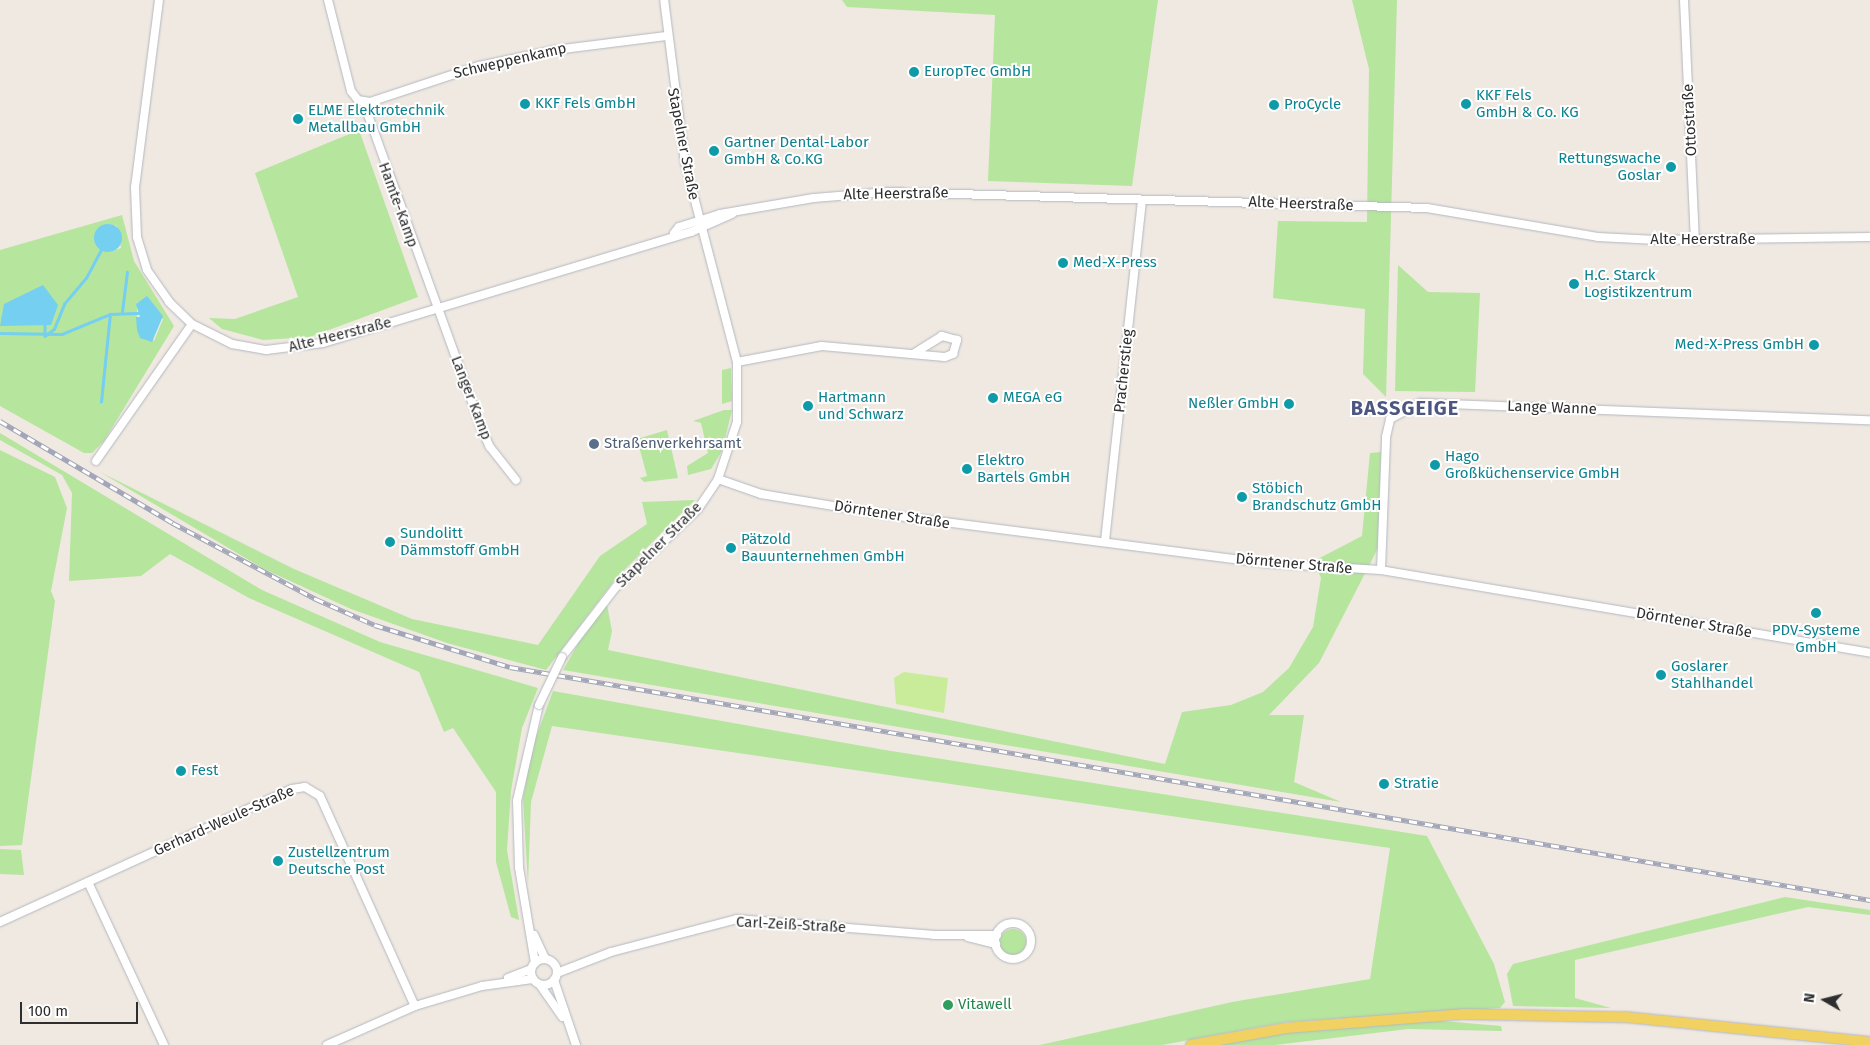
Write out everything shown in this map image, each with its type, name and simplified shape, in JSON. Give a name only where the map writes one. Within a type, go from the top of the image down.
[{"type":"main road","points":[[1191,1045],[1286,1028],[1462,1014],[1625,1017],[1870,1042]]},
{"type":"street","name":"Alte Heerstraße","points":[[159,0],[134,218],[147,270],[169,302],[192,324],[232,344],[283,350],[438,308],[674,233],[701,229],[732,214]]},
{"type":"street","name":"Hamte-Kamp","points":[[328,0],[351,91],[361,100],[438,308]]},
{"type":"street","name":"Stapelner Straße","points":[[533,979],[531,929],[519,866],[517,801],[539,705],[562,657],[616,587],[698,509],[718,479],[737,422],[737,362],[698,220],[675,112],[666,36],[664,0]]},
{"type":"street","name":"Ottostraße","points":[[1684,0],[1695,241]]},
{"type":"street","name":"Schweppenkamp","points":[[361,100],[479,66],[555,50],[666,36]]},
{"type":"street","name":"Alte Heerstraße","points":[[674,233],[698,220],[814,198],[888,192],[1427,208],[1598,237],[1695,241],[1870,237]]},
{"type":"street","name":"Pracherstieg","points":[[1105,541],[1142,200]]},
{"type":"street","name":"Langer Kamp","points":[[438,308],[490,447],[516,480]]},
{"type":"street","points":[[96,461],[192,324]]},
{"type":"street","points":[[737,362],[822,346],[945,357],[953,354],[957,340],[942,336],[915,353]]},
{"type":"street","name":"Lange Wanne","points":[[1381,570],[1388,428],[1401,410],[1420,403],[1870,420]]},
{"type":"street","name":"Dörntener Straße","points":[[718,479],[793,500],[990,530],[1105,541],[1263,563],[1381,570],[1870,653]]},
{"type":"street","name":"Gerhard-Weule-Straße","points":[[0,922],[292,789],[308,788],[320,796],[415,1006]]},
{"type":"street","points":[[88,882],[164,1045]]},
{"type":"street","name":"Carl-Zeiß-Straße","points":[[555,973],[589,959],[737,920],[968,937],[997,935]]},
{"type":"street","points":[[1019,925],[1027,931],[1030,945],[1024,956],[1012,959],[1002,955],[996,944],[997,935],[1005,926],[1019,925]]},
{"type":"street","name":"Stapelner Straße","points":[[531,929],[545,959]]},
{"type":"street","name":"Carl-Zeiß-Straße","points":[[968,937],[996,944]]},
{"type":"street","points":[[502,982],[545,959],[555,973],[566,1023]]},
{"type":"street","points":[[540,984],[555,973]]},
{"type":"street","points":[[328,1045],[415,1006],[502,982],[533,979],[540,984],[566,1023],[576,1045]]},
{"type":"green space","points":[[842,0],[1158,0],[1132,186],[988,181],[995,15],[847,7]]},
{"type":"green space","points":[[1352,0],[1397,0],[1386,397],[1363,374],[1365,309],[1273,298],[1278,221],[1367,222],[1369,69]]},
{"type":"green space","points":[[359,130],[418,297],[310,337],[263,340],[222,329],[209,318],[235,319],[298,297],[255,173]]},
{"type":"green space","points":[[122,215],[134,261],[174,326],[104,441],[92,453],[84,453],[0,406],[0,250]],"holes":[[[109,224],[117,226],[121,248],[110,252],[97,247]],[[137,302],[163,319],[154,341],[137,317]]]},
{"type":"green space","points":[[1398,265],[1428,292],[1480,293],[1475,392],[1395,391]]},
{"type":"green space","points":[[731,368],[732,401],[722,404],[722,370]]},
{"type":"green space","points":[[724,410],[732,410],[722,451],[711,469],[688,475],[687,466],[708,453],[701,423],[693,421]]},
{"type":"green space","points":[[667,430],[678,478],[644,482],[640,478],[647,476],[637,439]]},
{"type":"green space","points":[[0,433],[262,590],[380,642],[538,688],[522,728],[511,791],[507,850],[519,920],[511,917],[496,862],[496,792],[453,728],[444,732],[419,672],[249,598],[170,554],[141,576],[69,581],[72,493],[62,475],[0,440]]},
{"type":"green space","points":[[0,450],[55,477],[67,508],[51,591],[55,601],[22,845],[0,846]]},
{"type":"green space","points":[[1381,452],[1378,548],[1319,663],[1269,715],[1304,715],[1294,782],[1341,802],[563,670],[586,630],[607,605],[612,631],[608,650],[1165,764],[1182,712],[1231,705],[1263,692],[1289,668],[1313,627],[1321,578],[1314,561],[1362,536],[1370,453]]},
{"type":"green space","points":[[100,472],[294,569],[412,619],[538,645],[600,556],[647,524],[642,502],[695,500],[616,578],[546,670],[447,643],[351,609],[264,569]]},
{"type":"green space","points":[[904,672],[948,678],[944,713],[896,704],[894,678]]},
{"type":"green space","points":[[553,691],[885,750],[1427,836],[1494,964],[1505,1002],[1500,1008],[1286,1022],[1162,1045],[1040,1045],[1232,1002],[1370,979],[1390,848],[552,726],[531,802],[528,884],[523,799],[532,748]]},
{"type":"green space","points":[[0,849],[21,850],[24,875],[0,874]]},
{"type":"green space","points":[[1785,897],[1870,910],[1870,915],[1808,907],[1575,960],[1575,998],[1611,1008],[1513,1006],[1507,974],[1513,964]]},
{"type":"green space","points":[[1013,929],[1022,933],[1026,942],[1022,951],[1013,955],[1004,951],[1000,942],[1004,933]]},
{"type":"green space","points":[[1431,1020],[1501,1026],[1502,1031],[1408,1029],[1275,1045],[1215,1045],[1288,1032]]},
{"type":"water","points":[[108,224],[118,228],[122,238],[118,248],[108,252],[98,248],[94,238],[98,228]]},
{"type":"water","points":[[43,285],[58,305],[51,325],[0,326],[4,304]]},
{"type":"water","points":[[147,296],[163,316],[152,342],[140,338],[137,330],[136,317],[140,317],[136,304]]},
{"type":"waterway","points":[[46,335],[54,329],[64,304],[86,278],[103,246]]},
{"type":"waterway","points":[[122,312],[127,272]]},
{"type":"waterway","points":[[0,333],[62,334],[110,314],[142,313]]},
{"type":"waterway","points":[[101,402],[110,314]]},
{"type":"waterway","points":[[45,325],[45,336]]},
{"type":"railway","points":[[0,421],[173,523],[316,599],[375,625],[510,667],[1870,900]]},
{"type":"place","name":"EuropTec GmbH","points":[[914,72]]},
{"type":"place","name":"KKF Fels GmbH","points":[[525,104]]},
{"type":"place","name":"KKF Fels GmbH & Co. KG","points":[[1466,104]]},
{"type":"place","name":"ProCycle","points":[[1274,105]]},
{"type":"place","name":"ELME Elektrotechnik Metallbau GmbH","points":[[298,119]]},
{"type":"place","name":"Gartner Dental-Labor GmbH & Co.KG","points":[[714,151]]},
{"type":"place","name":"Rettungswache Goslar","points":[[1671,167]]},
{"type":"place","name":"Med-X-Press","points":[[1063,263]]},
{"type":"place","name":"H.C. Starck Logistikzentrum","points":[[1574,284]]},
{"type":"place","name":"Med-X-Press GmbH","points":[[1814,345]]},
{"type":"place","name":"MEGA eG","points":[[993,398]]},
{"type":"place","name":"Neßler GmbH","points":[[1289,404]]},
{"type":"place","name":"Hartmann und Schwarz","points":[[808,406]]},
{"type":"place","name":"Straßenverkehrsamt","points":[[594,444]]},
{"type":"place","name":"Hago Großküchenservice GmbH","points":[[1435,465]]},
{"type":"place","name":"Elektro Bartels GmbH","points":[[967,469]]},
{"type":"place","name":"Stöbich Brandschutz GmbH","points":[[1242,497]]},
{"type":"place","name":"Sundolitt Dämmstoff GmbH","points":[[390,542]]},
{"type":"place","name":"Pätzold Bauunternehmen GmbH","points":[[731,548]]},
{"type":"place","name":"PDV-Systeme GmbH","points":[[1816,613]]},
{"type":"place","name":"Goslarer Stahlhandel","points":[[1661,675]]},
{"type":"place","name":"Fest","points":[[181,771]]},
{"type":"place","name":"Stratie","points":[[1384,784]]},
{"type":"place","name":"Zustellzentrum Deutsche Post","points":[[278,861]]},
{"type":"place","name":"Vitawell","points":[[948,1005]]},
{"type":"district","name":"BASSGEIGE","points":[[1405,408]]}]
